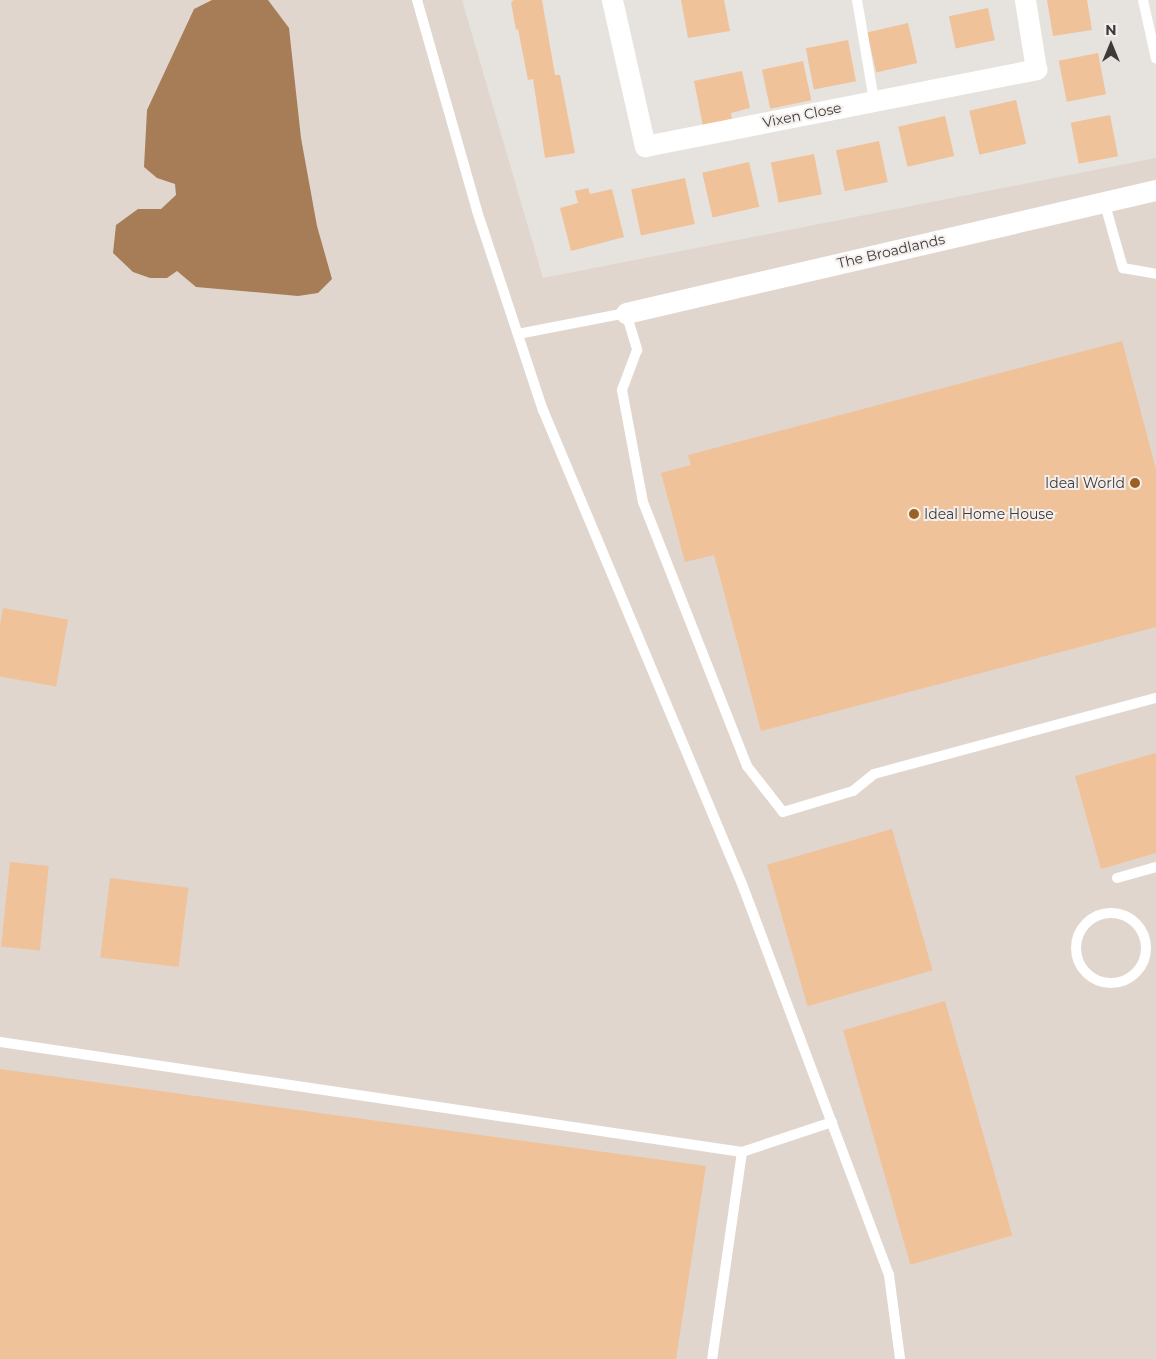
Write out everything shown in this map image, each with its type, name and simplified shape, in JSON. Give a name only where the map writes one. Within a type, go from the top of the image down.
[{"type":"street","name":"Vixen Close","points":[[612,0],[645,146],[1036,69],[1024,0]]},
{"type":"street","name":"The Broadlands","points":[[626,313],[1156,190]]},
{"type":"lane","points":[[417,0],[477,211],[544,410],[742,884],[889,1275],[900,1359]]},
{"type":"lane","points":[[857,0],[874,101]]},
{"type":"lane","points":[[1143,0],[1156,59]]},
{"type":"lane","points":[[1104,201],[1123,268],[1156,274]]},
{"type":"lane","points":[[518,334],[626,313],[637,350],[622,390],[642,502],[747,766],[783,812],[853,791],[874,774],[1156,698]]},
{"type":"lane","points":[[1117,878],[1156,867]]},
{"type":"lane","points":[[1102,914],[1120,914],[1136,923],[1151,938],[1145,958],[1136,973],[1120,982],[1102,982],[1086,973],[1077,958],[1077,939],[1086,923],[1102,914]]},
{"type":"lane","points":[[0,1042],[742,1152],[832,1122]]},
{"type":"lane","points":[[712,1359],[742,1152]]},
{"type":"shaded area","points":[[0,0],[462,0],[543,278],[1156,158],[1156,1359],[0,1359]]},
{"type":"shaded area","points":[[212,0],[268,0],[289,28],[301,138],[317,226],[332,279],[318,293],[298,296],[196,287],[177,271],[167,278],[150,278],[133,272],[113,253],[116,225],[138,209],[161,209],[176,195],[175,184],[157,178],[144,167],[147,110],[194,9]]},
{"type":"building","points":[[514,0],[542,0],[555,75],[560,75],[575,153],[545,158],[533,79],[528,80],[518,29],[516,30],[511,2]]},
{"type":"building","points":[[681,0],[724,0],[730,31],[688,38]]},
{"type":"building","points":[[1047,0],[1087,0],[1092,30],[1053,36]]},
{"type":"building","points":[[988,8],[995,40],[956,49],[949,16]]},
{"type":"building","points":[[908,23],[917,63],[876,72],[867,32]]},
{"type":"building","points":[[848,40],[856,81],[814,89],[806,48]]},
{"type":"building","points":[[1098,53],[1106,94],[1067,102],[1059,61]]},
{"type":"building","points":[[803,61],[811,100],[770,109],[762,70]]},
{"type":"building","points":[[742,71],[750,108],[731,113],[732,119],[703,126],[694,81]]},
{"type":"building","points":[[1016,100],[1026,144],[979,155],[969,111]]},
{"type":"building","points":[[1110,115],[1118,156],[1079,164],[1071,123]]},
{"type":"building","points":[[945,116],[954,156],[907,167],[898,127]]},
{"type":"building","points":[[879,141],[888,182],[845,191],[836,150]]},
{"type":"building","points":[[814,154],[822,194],[779,203],[771,162]]},
{"type":"building","points":[[749,162],[759,207],[713,218],[702,173]]},
{"type":"building","points":[[685,178],[695,224],[641,235],[631,189]]},
{"type":"building","points":[[588,188],[590,194],[612,189],[624,237],[571,251],[560,208],[578,203],[575,191]]},
{"type":"building","name":"Ideal Home House","points":[[1122,341],[1156,469],[1156,627],[761,731],[714,555],[685,562],[661,473],[691,465],[688,455]]},
{"type":"building","points":[[3,608],[68,619],[56,686],[0,677],[0,625]]},
{"type":"building","points":[[1156,753],[1156,853],[1101,869],[1075,776]]},
{"type":"building","points":[[892,829],[933,970],[808,1006],[767,865]]},
{"type":"building","points":[[10,862],[49,866],[40,951],[1,947]]},
{"type":"building","points":[[110,878],[188,888],[179,967],[100,957]]},
{"type":"building","points":[[945,1001],[1012,1236],[910,1265],[843,1030]]},
{"type":"building","points":[[0,1069],[706,1166],[676,1359],[0,1359]]},
{"type":"place","name":"Ideal World","points":[[1135,483]]},
{"type":"place","name":"Ideal Home House","points":[[914,514]]}]
